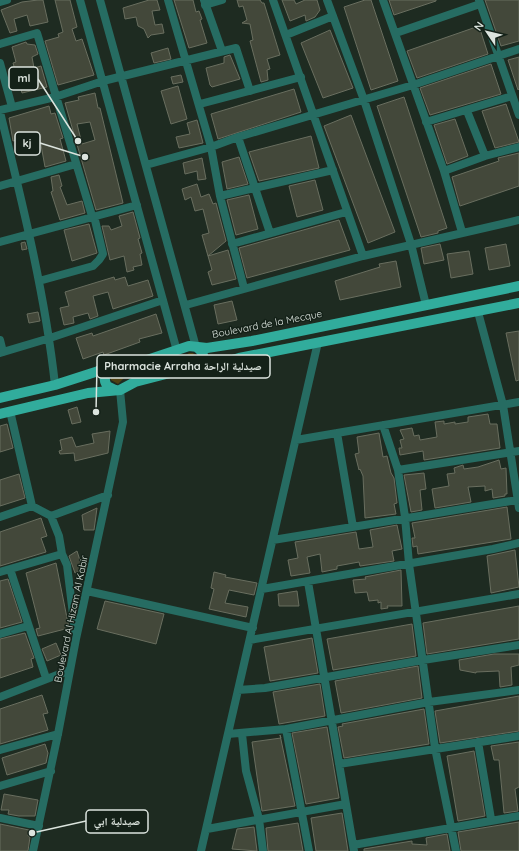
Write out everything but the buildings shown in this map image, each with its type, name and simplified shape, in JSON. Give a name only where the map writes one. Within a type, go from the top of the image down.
[{"type":"main road","name":"Boulevard de la Mecque","points":[[0,398],[55,385],[110,368],[135,364],[189,346],[221,346],[252,341],[519,286]]},
{"type":"main road","points":[[0,414],[88,393],[117,390],[135,382],[170,373],[194,371],[239,358],[519,303]]},
{"type":"main road","points":[[194,371],[201,367],[204,360],[202,352],[196,347]]},
{"type":"main road","points":[[110,368],[105,374],[105,383],[107,386],[117,390]]},
{"type":"street","points":[[0,2],[7,0]]},
{"type":"street","points":[[80,0],[177,351]]},
{"type":"street","points":[[100,0],[186,305],[196,347]]},
{"type":"street","points":[[168,0],[200,104],[211,147],[220,196],[244,288]]},
{"type":"street","points":[[222,0],[204,3],[222,51]]},
{"type":"street","points":[[273,0],[314,115],[346,212],[363,256]]},
{"type":"street","points":[[327,0],[364,100],[411,244],[426,305]]},
{"type":"street","points":[[383,0],[396,33],[412,85],[444,171],[462,232]]},
{"type":"street","points":[[396,33],[480,2],[519,115]]},
{"type":"street","points":[[286,35],[333,16]]},
{"type":"street","points":[[0,44],[37,33],[55,97],[93,216],[103,254],[93,266],[39,281]]},
{"type":"street","points":[[55,385],[50,338],[39,281],[0,111],[55,97],[103,81],[236,48],[250,91]]},
{"type":"street","points":[[146,165],[211,147],[238,137],[364,100],[499,57],[519,49]]},
{"type":"street","points":[[0,67],[12,107]]},
{"type":"street","points":[[200,104],[301,78]]},
{"type":"street","points":[[426,122],[467,111],[512,96]]},
{"type":"street","points":[[467,111],[485,156]]},
{"type":"street","points":[[238,137],[256,187],[270,233]]},
{"type":"street","points":[[444,171],[485,156],[519,147]]},
{"type":"street","points":[[0,186],[76,164]]},
{"type":"street","points":[[220,196],[332,170]]},
{"type":"street","points":[[0,242],[137,205]]},
{"type":"street","points":[[232,244],[346,212]]},
{"type":"street","points":[[186,305],[363,256],[519,220]]},
{"type":"street","points":[[0,340],[1,352],[50,338],[163,300]]},
{"type":"street","points":[[273,540],[405,517],[518,504],[515,452],[478,312]]},
{"type":"street","points":[[201,851],[318,342]]},
{"type":"street","name":"Boulevard Al Hizam Al Kabir","points":[[33,851],[51,771],[86,591],[123,422],[117,390]]},
{"type":"street","points":[[296,440],[519,402]]},
{"type":"street","points":[[10,411],[32,506]]},
{"type":"street","points":[[383,425],[398,470],[405,517],[415,612],[435,748],[456,851]]},
{"type":"street","points":[[337,433],[353,527]]},
{"type":"street","points":[[398,470],[515,452]]},
{"type":"street","points":[[51,516],[108,495]]},
{"type":"street","points":[[0,517],[32,506],[51,516],[59,536],[62,554],[67,565],[76,639]]},
{"type":"street","points":[[262,589],[493,549],[519,543]]},
{"type":"street","points":[[0,572],[62,554]]},
{"type":"street","points":[[10,569],[46,678]]},
{"type":"street","points":[[308,582],[354,848],[491,819],[519,816]]},
{"type":"street","points":[[86,591],[253,628]]},
{"type":"street","points":[[250,640],[519,594]]},
{"type":"street","points":[[0,634],[28,626]]},
{"type":"street","points":[[238,690],[265,688],[423,660],[519,645]]},
{"type":"street","points":[[0,697],[70,670]]},
{"type":"street","points":[[228,734],[242,734],[286,729],[429,702],[519,690]]},
{"type":"street","points":[[286,729],[309,851]]},
{"type":"street","points":[[0,750],[58,734]]},
{"type":"street","points":[[242,734],[246,771],[259,819],[262,851]]},
{"type":"street","points":[[339,764],[519,736]]},
{"type":"street","points":[[478,742],[491,819]]},
{"type":"street","points":[[0,786],[51,771]]},
{"type":"street","points":[[206,829],[346,804]]},
{"type":"street","points":[[0,818],[39,826]]},
{"type":"shaded area","points":[[189,353],[193,353],[197,357],[196,362],[124,378],[118,384],[111,380],[111,374],[114,372],[180,359]]},
{"type":"place","name":"ml","points":[[78,141]]},
{"type":"place","name":"kj","points":[[85,157]]},
{"type":"place","name":"Pharmacie Arraha صيدلية الراحة","points":[[96,412]]},
{"type":"place","name":"صيدلية ابي","points":[[32,833]]}]
